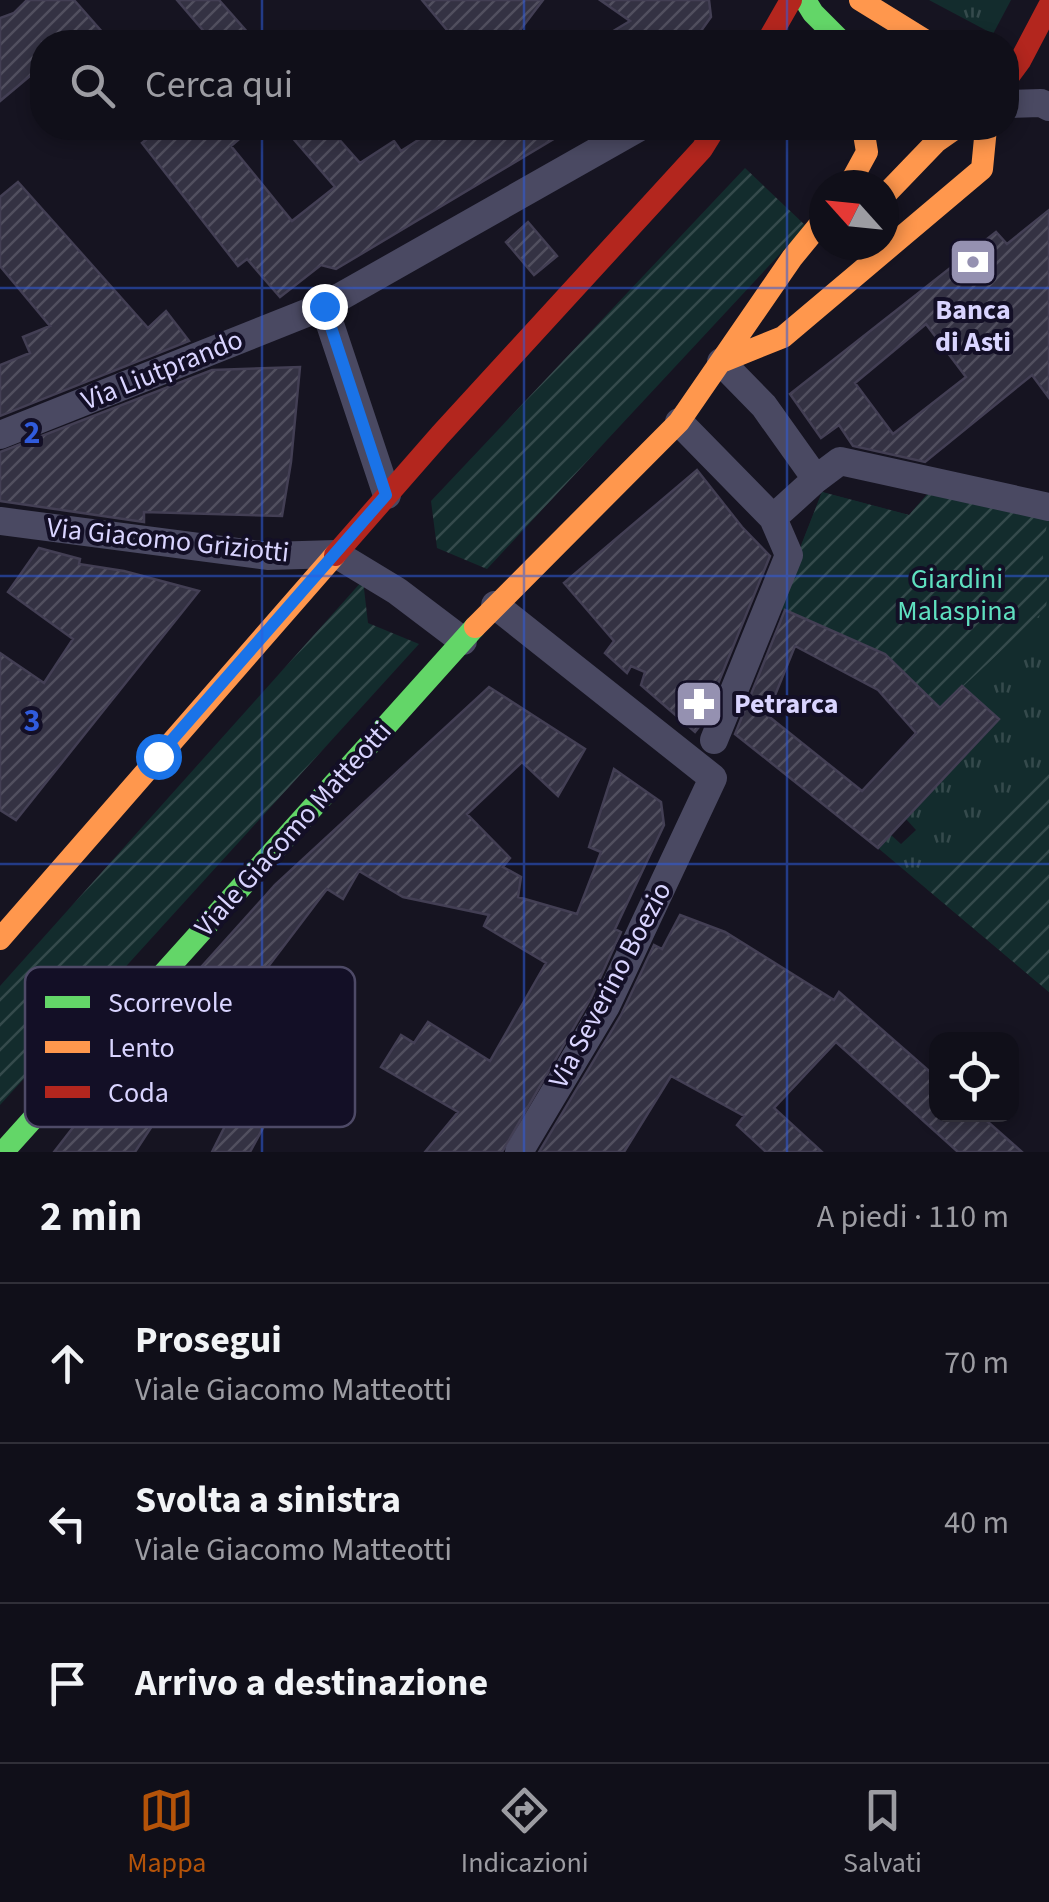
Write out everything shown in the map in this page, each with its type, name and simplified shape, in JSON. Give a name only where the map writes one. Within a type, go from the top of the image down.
[{"type":"street","points":[[774,30],[791,0]]},
{"type":"street","points":[[806,0],[830,30]]},
{"type":"street","points":[[860,0],[909,30]]},
{"type":"street","points":[[1019,62],[1049,6]]},
{"type":"street","points":[[1019,104],[1041,103],[1049,107]]},
{"type":"street","points":[[386,495],[324,306],[617,140]]},
{"type":"street","points":[[0,939],[386,495],[708,140]]},
{"type":"street","points":[[702,149],[718,140]]},
{"type":"street","points":[[857,170],[866,152],[865,140]]},
{"type":"street","points":[[899,180],[939,140]]},
{"type":"street","points":[[816,479],[764,406],[721,362],[783,337],[982,170],[985,140]]},
{"type":"street","name":"Viale Giacomo Matteotti","points":[[169,967],[495,605],[679,422],[809,237]]},
{"type":"street","name":"Viale Giacomo Matteotti","points":[[721,362],[810,271]]},
{"type":"street","name":"Via Liutprando","points":[[0,435],[324,306]]},
{"type":"street","points":[[679,422],[773,518],[789,555],[714,740]]},
{"type":"street","points":[[773,518],[840,461],[1049,508]]},
{"type":"street","name":"Via Giacomo Griziotti","points":[[0,521],[269,556],[336,554]]},
{"type":"street","points":[[336,554],[397,591],[463,640]]},
{"type":"street","name":"Via Severino Boezio","points":[[495,605],[713,778],[606,1006],[519,1152]]},
{"type":"street","name":"Viale Giacomo Matteotti","points":[[3,1152],[25,1127]]},
{"type":"green space","points":[[929,0],[1011,0],[995,30],[985,30]]},
{"type":"green space","points":[[745,168],[806,226],[487,569],[437,548],[431,501]]},
{"type":"green space","name":"Giardini Malaspina","points":[[931,490],[1049,519],[1049,992],[878,848],[891,835],[901,844],[916,830],[906,819],[998,720],[962,687],[940,708],[885,654],[777,607],[822,492],[909,515]]},
{"type":"green space","points":[[931,490],[1048,519],[1042,551],[1048,585],[1046,609],[940,708],[885,654],[777,607],[822,492],[909,515]]},
{"type":"green space","points":[[363,580],[368,623],[419,644],[125,967],[25,967],[25,1077],[0,1105],[0,986]]},
{"type":"green space","points":[[1049,764],[1049,992],[927,889]]},
{"type":"building","points":[[27,0],[74,0],[100,30],[30,30],[30,76],[0,101],[0,18],[14,13]]},
{"type":"building","points":[[177,0],[219,0],[245,30],[203,30]]},
{"type":"building","points":[[422,0],[543,0],[520,30],[447,30]]},
{"type":"building","points":[[600,0],[709,0],[711,17],[702,30],[615,30],[630,21]]},
{"type":"building","points":[[238,140],[231,146],[292,221],[335,187],[294,140],[340,140],[360,163],[394,141],[401,151],[418,140],[552,140],[336,269],[321,265],[280,297],[247,259],[238,266],[142,143]]},
{"type":"building","points":[[18,182],[148,328],[166,311],[189,341],[0,416],[0,365],[30,353],[23,337],[50,326],[0,266],[0,197]]},
{"type":"building","points":[[1049,210],[1049,398],[1032,375],[925,462],[853,446],[839,425],[821,438],[790,394],[996,232],[1007,244]],"holes":[[[926,324],[966,377],[893,434],[855,383]]]},
{"type":"building","points":[[528,222],[557,256],[534,275],[506,242]]},
{"type":"building","points":[[300,367],[282,516],[144,512],[144,522],[0,501],[0,452],[212,370]]},
{"type":"building","points":[[697,470],[770,556],[695,732],[641,685],[645,672],[631,666],[627,673],[605,653],[614,641],[564,583]]},
{"type":"building","points":[[39,548],[80,559],[79,564],[124,571],[199,591],[16,820],[0,810],[0,653],[44,683],[73,639],[8,592]]},
{"type":"building","points":[[785,610],[885,654],[940,708],[962,686],[999,719],[878,848],[735,734]],"holes":[[[795,646],[878,690],[916,733],[862,791],[767,715]]]},
{"type":"building","points":[[489,687],[585,749],[558,796],[522,762],[467,814],[510,858],[503,867],[521,877],[518,897],[577,914],[601,852],[589,847],[614,769],[661,802],[664,825],[615,929],[621,932],[591,998],[502,1152],[425,1152],[458,1112],[381,1067],[401,1035],[414,1043],[428,1022],[490,1061],[546,963],[484,926],[489,915],[403,897],[359,871],[343,899],[327,889],[268,967],[201,967],[275,885]]},
{"type":"building","points":[[680,915],[725,932],[834,1000],[839,992],[929,1071],[929,1122],[988,1122],[1022,1152],[958,1152],[836,1042],[774,1108],[822,1152],[766,1152],[737,1125],[744,1116],[671,1076],[624,1152],[539,1152],[621,1015],[654,945],[662,949]]},
{"type":"building","points":[[73,1127],[151,1127],[135,1152],[54,1152]]},
{"type":"building","points":[[224,1127],[263,1127],[250,1152],[212,1152]]},
{"type":"traffic: fast","points":[[805,0],[830,30]]},
{"type":"traffic: fast","points":[[169,967],[475,627]]},
{"type":"traffic: fast","points":[[3,1152],[25,1127]]},
{"type":"traffic: slow","points":[[860,0],[909,30]]},
{"type":"traffic: slow","points":[[857,170],[867,152],[865,140]]},
{"type":"traffic: slow","points":[[899,180],[939,140]]},
{"type":"traffic: slow","points":[[721,362],[783,337],[982,169],[985,140]]},
{"type":"traffic: slow","points":[[475,627],[679,422],[809,237]]},
{"type":"traffic: slow","points":[[0,939],[335,555]]},
{"type":"traffic: jam","points":[[774,30],[791,0]]},
{"type":"traffic: jam","points":[[1019,62],[1049,6]]},
{"type":"traffic: jam","points":[[335,555],[708,140]]},
{"type":"place","name":"Banca di Asti","points":[[973,262]]},
{"type":"place","name":"Petrarca","points":[[699,704]]},
{"type":"route","points":[[158,756],[386,495],[324,306]]}]
